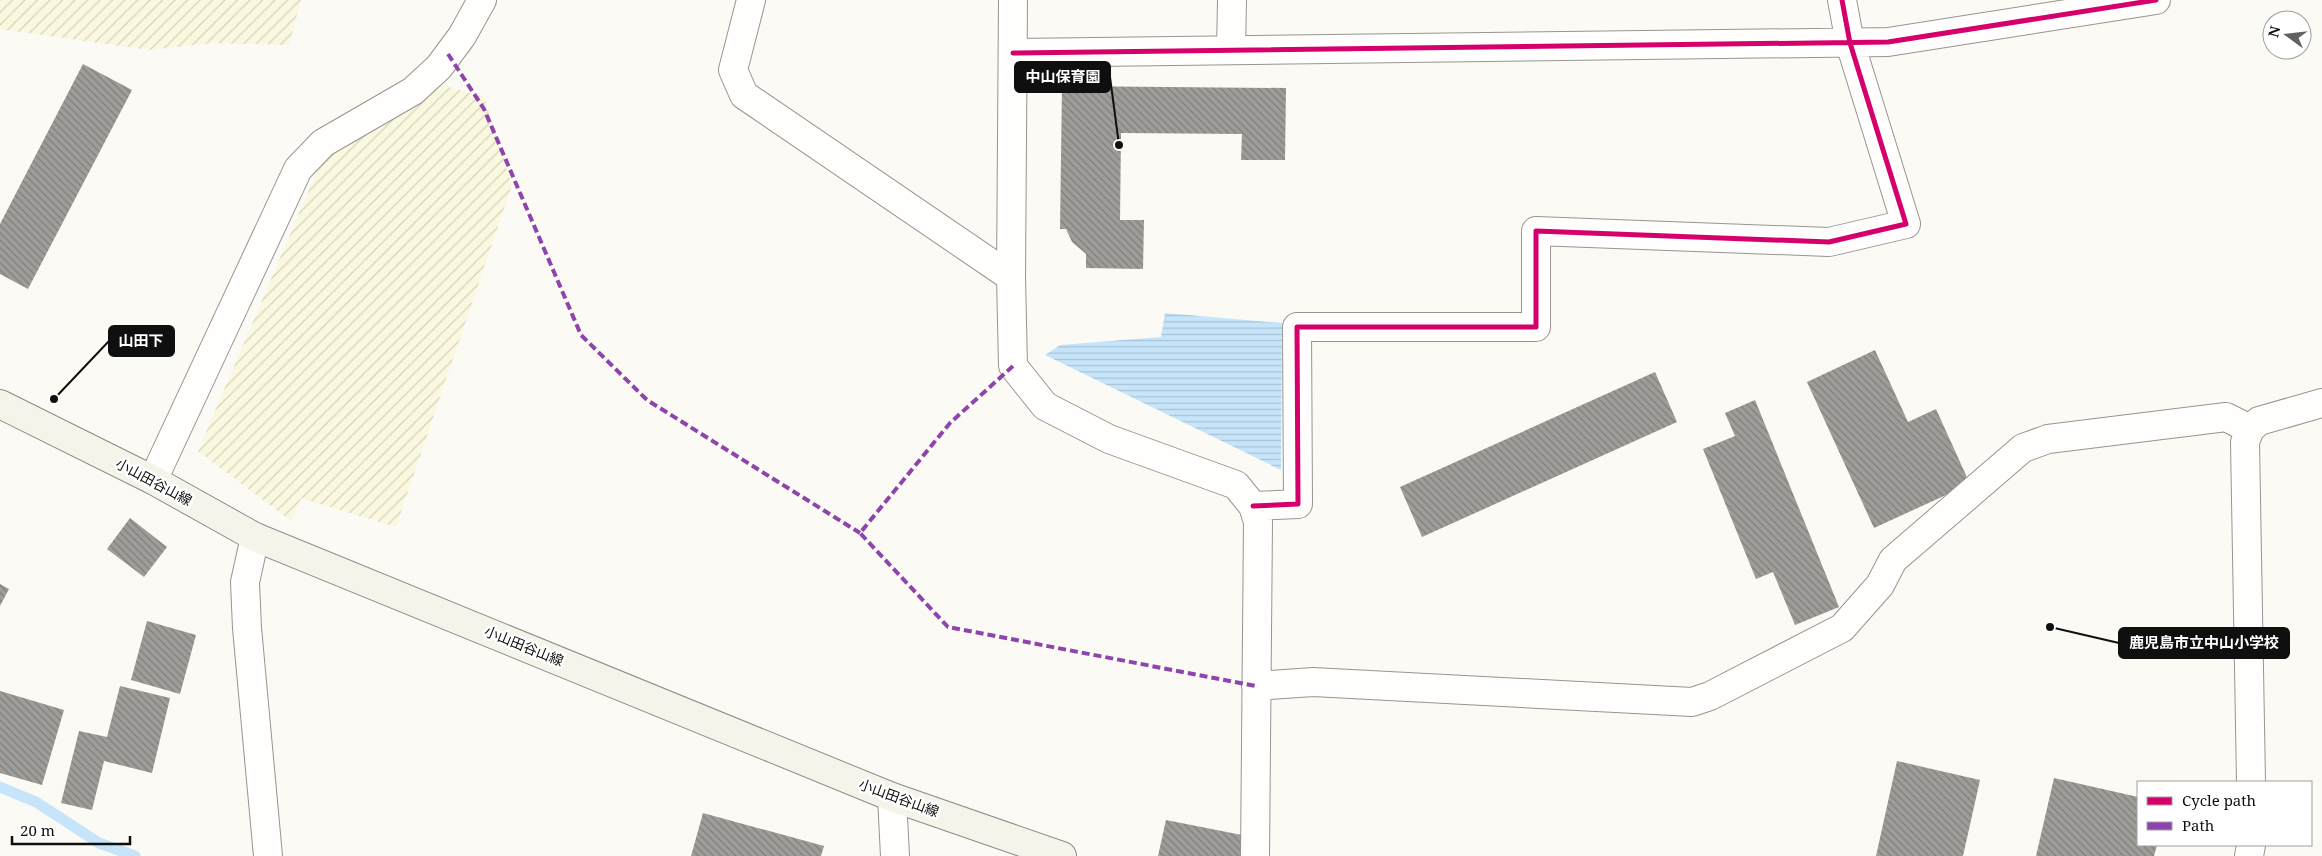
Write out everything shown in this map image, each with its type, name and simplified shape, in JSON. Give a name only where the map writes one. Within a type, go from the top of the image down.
[{"type":"main road","name":"小山田谷山線","points":[[0,404],[153,480],[255,537],[892,797],[1062,856]]},
{"type":"street","points":[[153,480],[298,170],[323,143],[413,91],[439,67],[462,36],[482,0]]},
{"type":"street","points":[[751,0],[733,70],[744,95],[1011,277]]},
{"type":"street","points":[[1013,0],[1011,277],[1013,366],[1045,406],[1109,439],[1236,485],[1253,506],[1258,522],[1255,856]]},
{"type":"street","points":[[1231,50],[1232,0]]},
{"type":"street","points":[[1253,506],[1298,504],[1297,327],[1536,327],[1536,232],[1829,242],[1906,224],[1850,43],[1842,0]]},
{"type":"street","points":[[1013,52],[1888,42],[2156,0]]},
{"type":"street","points":[[2251,781],[2244,442],[2250,429],[2259,421],[2322,403]]},
{"type":"street","points":[[1256,686],[1313,682],[1692,702],[1719,692],[1842,628],[1880,585],[1893,560],[2023,448],[2048,439],[2226,417],[2250,429]]},
{"type":"street","points":[[255,537],[245,582],[268,856]]},
{"type":"street","points":[[892,797],[895,856]]},
{"type":"shaded area","points":[[0,0],[301,0],[289,45],[211,43],[149,50],[0,29]]},
{"type":"shaded area","points":[[441,85],[484,97],[512,185],[396,527],[301,498],[291,521],[198,451],[323,157]]},
{"type":"water","points":[[1165,313],[1282,323],[1281,470],[1045,355],[1060,345],[1161,337]]},
{"type":"building","points":[[83,64],[132,90],[28,289],[0,274],[0,224]]},
{"type":"building","points":[[1062,86],[1286,88],[1285,160],[1241,160],[1242,134],[1121,133],[1120,220],[1144,220],[1143,269],[1086,268],[1086,254],[1072,242],[1066,229],[1060,229]]},
{"type":"building","points":[[1875,350],[1908,422],[1936,409],[1970,484],[1874,528],[1807,382]]},
{"type":"building","points":[[1655,372],[1677,422],[1422,537],[1400,487]]},
{"type":"building","points":[[1755,400],[1839,607],[1795,625],[1773,572],[1756,579],[1703,449],[1735,436],[1725,413]]},
{"type":"building","points":[[130,518],[167,547],[144,577],[107,549]]},
{"type":"building","points":[[0,584],[9,589],[0,606]]},
{"type":"building","points":[[147,621],[196,635],[180,694],[131,680]]},
{"type":"building","points":[[120,686],[170,698],[152,773],[104,761],[92,810],[61,803],[79,731],[107,737]]},
{"type":"building","points":[[0,691],[64,710],[42,785],[0,773]]},
{"type":"building","points":[[1897,761],[1980,780],[1963,856],[1876,856]]},
{"type":"building","points":[[2054,778],[2137,797],[2137,846],[2157,846],[2154,856],[2036,856]]},
{"type":"building","points":[[703,813],[824,846],[821,856],[691,856]]},
{"type":"building","points":[[1166,820],[1247,836],[1243,856],[1158,856]]},
{"type":"waterway","points":[[0,787],[36,802],[99,843],[135,856]]},
{"type":"marked path","points":[[448,54],[484,109],[581,335],[647,400],[860,533]]},
{"type":"marked path","points":[[1013,366],[950,423],[860,533],[948,627],[1256,686]]},
{"type":"cycle path","points":[[1253,506],[1298,504],[1297,327],[1536,327],[1536,231],[1829,242],[1906,224],[1850,43],[1842,0]]},
{"type":"cycle path","points":[[1013,53],[1888,42],[2156,0]]},
{"type":"place","name":"中山保育園","points":[[1119,145]]},
{"type":"place","name":"山田下","points":[[54,399]]},
{"type":"place","name":"鹿児島市立中山小学校","points":[[2050,627]]}]
